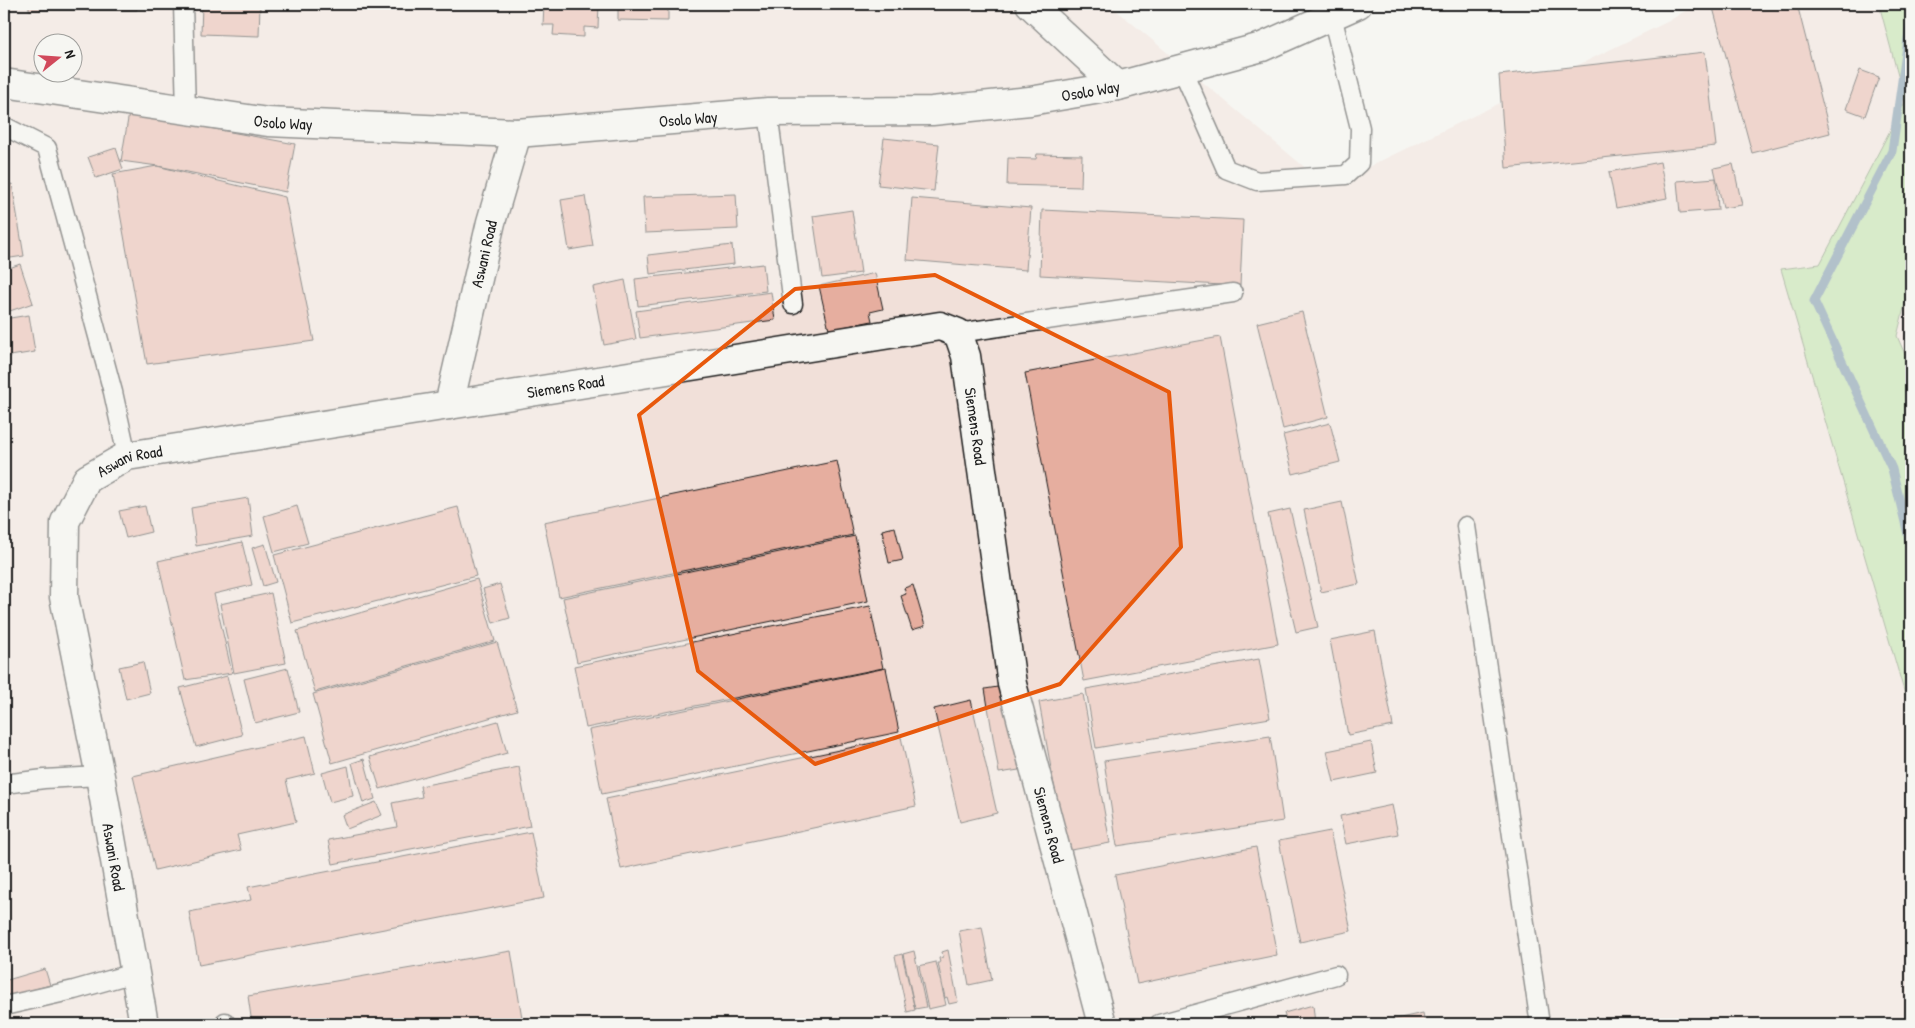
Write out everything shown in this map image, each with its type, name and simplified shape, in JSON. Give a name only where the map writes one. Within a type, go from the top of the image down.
[{"type":"street","points":[[1030,4],[1118,86]]},
{"type":"street","name":"Osolo Way","points":[[4,83],[268,122],[517,133],[768,112],[932,111],[1030,101],[1118,86],[1182,70],[1262,47],[1358,4]]},
{"type":"street","name":"Aswani Road","points":[[144,1024],[100,776],[64,597],[65,522],[87,479],[127,456],[449,405],[490,222],[517,133]]},
{"type":"street","name":"Siemens Road","points":[[449,405],[940,326],[958,333],[966,356],[1012,684],[1102,1024]]},
{"type":"lane","points":[[183,4],[186,110]]},
{"type":"lane","points":[[1182,70],[1226,169],[1257,181],[1346,174],[1359,163],[1360,128],[1332,16]]},
{"type":"lane","points":[[768,112],[792,304]]},
{"type":"lane","points":[[4,126],[47,148],[113,392],[127,456]]},
{"type":"lane","points":[[958,333],[1233,293]]},
{"type":"lane","points":[[1466,526],[1540,1024]]},
{"type":"lane","points":[[4,784],[44,779],[100,776]]},
{"type":"lane","points":[[4,1006],[74,990],[134,973]]},
{"type":"lane","points":[[1159,1024],[1336,974]]},
{"type":"highlighted area","points":[[935,275],[1169,392],[1181,547],[1060,684],[815,764],[698,671],[639,415],[795,289]]},
{"type":"shaded area","points":[[4,4],[1109,4],[1308,170],[1368,167],[1669,21],[1696,4],[1879,4],[1905,102],[1820,264],[1781,269],[1911,715],[1911,1024],[4,1024]]},
{"type":"shaded area","points":[[1911,280],[1911,368],[1897,336]]},
{"type":"green space","points":[[1879,4],[1911,4],[1911,280],[1897,336],[1911,368],[1911,715],[1781,269],[1820,264],[1905,102]]},
{"type":"building","points":[[29,4],[137,4],[137,10],[29,10]]},
{"type":"building","points":[[202,4],[260,4],[259,36],[201,34]]},
{"type":"building","points":[[544,4],[599,4],[598,28],[584,27],[584,37],[553,35],[554,25],[543,25]]},
{"type":"building","points":[[618,4],[668,4],[668,21],[618,20]]},
{"type":"building","points":[[1712,4],[1797,4],[1830,133],[1752,153]]},
{"type":"building","points":[[1837,4],[1850,4],[1839,8]]},
{"type":"building","points":[[1705,52],[1716,146],[1506,168],[1499,75]]},
{"type":"building","points":[[1860,70],[1879,77],[1865,116],[1846,109]]},
{"type":"building","points":[[129,113],[295,144],[286,192],[158,166],[121,161]]},
{"type":"building","points":[[884,138],[939,144],[934,191],[878,185]]},
{"type":"building","points":[[116,148],[123,169],[96,178],[88,157]]},
{"type":"building","points":[[1037,154],[1082,155],[1081,187],[1007,185],[1008,158],[1036,159]]},
{"type":"building","points":[[1660,162],[1667,198],[1616,208],[1609,172]]},
{"type":"building","points":[[1733,164],[1742,205],[1723,208],[1714,168]]},
{"type":"building","points":[[157,166],[285,197],[314,341],[147,364],[113,174]]},
{"type":"building","points":[[1716,178],[1718,210],[1680,213],[1677,181]]},
{"type":"building","points":[[12,184],[24,256],[4,259],[4,186]]},
{"type":"building","points":[[736,194],[738,229],[645,233],[643,197]]},
{"type":"building","points":[[585,196],[593,246],[569,250],[561,200]]},
{"type":"building","points":[[912,198],[1031,208],[1026,270],[907,260]]},
{"type":"building","points":[[852,210],[861,273],[822,278],[813,216]]},
{"type":"building","points":[[1042,210],[1243,220],[1240,286],[1040,275]]},
{"type":"building","points":[[732,245],[734,264],[650,274],[648,255]]},
{"type":"building","points":[[20,264],[33,303],[4,313],[4,270]]},
{"type":"building","points":[[763,264],[766,291],[638,306],[635,279]]},
{"type":"building","points":[[875,273],[883,309],[870,312],[872,321],[829,330],[819,286]]},
{"type":"building","points":[[625,280],[636,339],[604,345],[593,287]]},
{"type":"building","points":[[771,292],[775,320],[640,338],[636,311]]},
{"type":"building","points":[[1302,312],[1328,417],[1283,429],[1257,323]]},
{"type":"building","points":[[29,315],[35,352],[4,357],[4,319]]},
{"type":"building","points":[[1220,337],[1278,644],[1084,681],[1025,373]]},
{"type":"building","points":[[1330,423],[1340,462],[1293,474],[1283,435]]},
{"type":"building","points":[[837,461],[853,535],[559,597],[544,522]]},
{"type":"building","points":[[248,498],[253,536],[196,546],[191,508]]},
{"type":"building","points":[[1342,502],[1359,584],[1321,592],[1304,510]]},
{"type":"building","points":[[145,506],[151,532],[126,538],[119,511]]},
{"type":"building","points":[[297,506],[308,543],[274,552],[264,516]]},
{"type":"building","points":[[458,507],[476,576],[292,623],[274,555]]},
{"type":"building","points":[[1290,509],[1318,627],[1296,632],[1268,514]]},
{"type":"building","points":[[895,527],[903,560],[889,563],[882,530]]},
{"type":"building","points":[[855,536],[868,601],[577,662],[563,598]]},
{"type":"building","points":[[242,542],[252,585],[214,594],[232,673],[185,680],[158,561]]},
{"type":"building","points":[[265,544],[276,582],[263,586],[252,548]]},
{"type":"building","points":[[477,579],[495,641],[315,692],[297,631]]},
{"type":"building","points":[[500,584],[510,618],[493,623],[483,589]]},
{"type":"building","points":[[913,585],[925,626],[912,630],[901,596],[906,594],[904,588]]},
{"type":"building","points":[[271,593],[286,663],[234,673],[220,604]]},
{"type":"building","points":[[870,606],[883,668],[586,728],[574,666]]},
{"type":"building","points":[[1375,631],[1393,726],[1348,735],[1330,640]]},
{"type":"building","points":[[497,642],[517,710],[332,763],[313,694]]},
{"type":"building","points":[[1259,659],[1270,718],[1096,748],[1086,689]]},
{"type":"building","points":[[143,662],[150,693],[126,699],[119,667]]},
{"type":"building","points":[[288,668],[299,712],[255,723],[244,679]]},
{"type":"building","points":[[886,668],[899,732],[602,794],[589,730]]},
{"type":"building","points":[[227,676],[242,735],[196,747],[180,688]]},
{"type":"building","points":[[1004,686],[1019,770],[999,773],[985,689]]},
{"type":"building","points":[[1083,694],[1110,843],[1066,851],[1039,702]]},
{"type":"building","points":[[971,700],[997,813],[960,822],[934,709]]},
{"type":"building","points":[[498,721],[507,753],[380,789],[370,757]]},
{"type":"building","points":[[306,736],[315,773],[286,780],[296,822],[237,835],[241,850],[155,870],[133,776]]},
{"type":"building","points":[[1270,736],[1283,821],[1117,846],[1104,761]]},
{"type":"building","points":[[901,737],[916,806],[621,869],[606,799]]},
{"type":"building","points":[[1371,742],[1377,773],[1334,782],[1327,751]]},
{"type":"building","points":[[364,759],[375,799],[363,803],[352,763]]},
{"type":"building","points":[[348,766],[353,796],[330,802],[322,773]]},
{"type":"building","points":[[519,767],[530,826],[333,864],[328,840],[397,827],[392,803],[422,797],[420,786]]},
{"type":"building","points":[[376,802],[382,815],[347,829],[342,815]]},
{"type":"building","points":[[1392,805],[1398,834],[1346,844],[1340,816]]},
{"type":"building","points":[[1330,831],[1351,931],[1300,942],[1279,841]]},
{"type":"building","points":[[531,832],[544,898],[199,965],[189,912],[251,900],[248,887]]},
{"type":"building","points":[[1256,847],[1277,955],[1137,984],[1115,875]]},
{"type":"building","points":[[982,927],[992,980],[969,985],[959,931]]},
{"type":"building","points":[[948,950],[958,1002],[949,1004],[947,997],[945,998],[938,963],[940,963],[939,958],[943,957],[942,952]]},
{"type":"building","points":[[511,951],[523,1024],[252,1024],[248,996]]},
{"type":"building","points":[[914,951],[926,1007],[915,1009],[903,954]]},
{"type":"building","points":[[902,954],[915,1010],[907,1012],[895,956]]},
{"type":"building","points":[[936,962],[946,1005],[928,1009],[919,966]]},
{"type":"building","points":[[45,969],[50,985],[24,992],[25,997],[5,1002],[4,981]]},
{"type":"building","points":[[1313,1005],[1315,1024],[1287,1024],[1284,1013]]},
{"type":"building","points":[[1423,1013],[1425,1024],[1373,1024]]},
{"type":"waterway","points":[[1911,18],[1892,151],[1814,301],[1892,469],[1911,547]]}]
